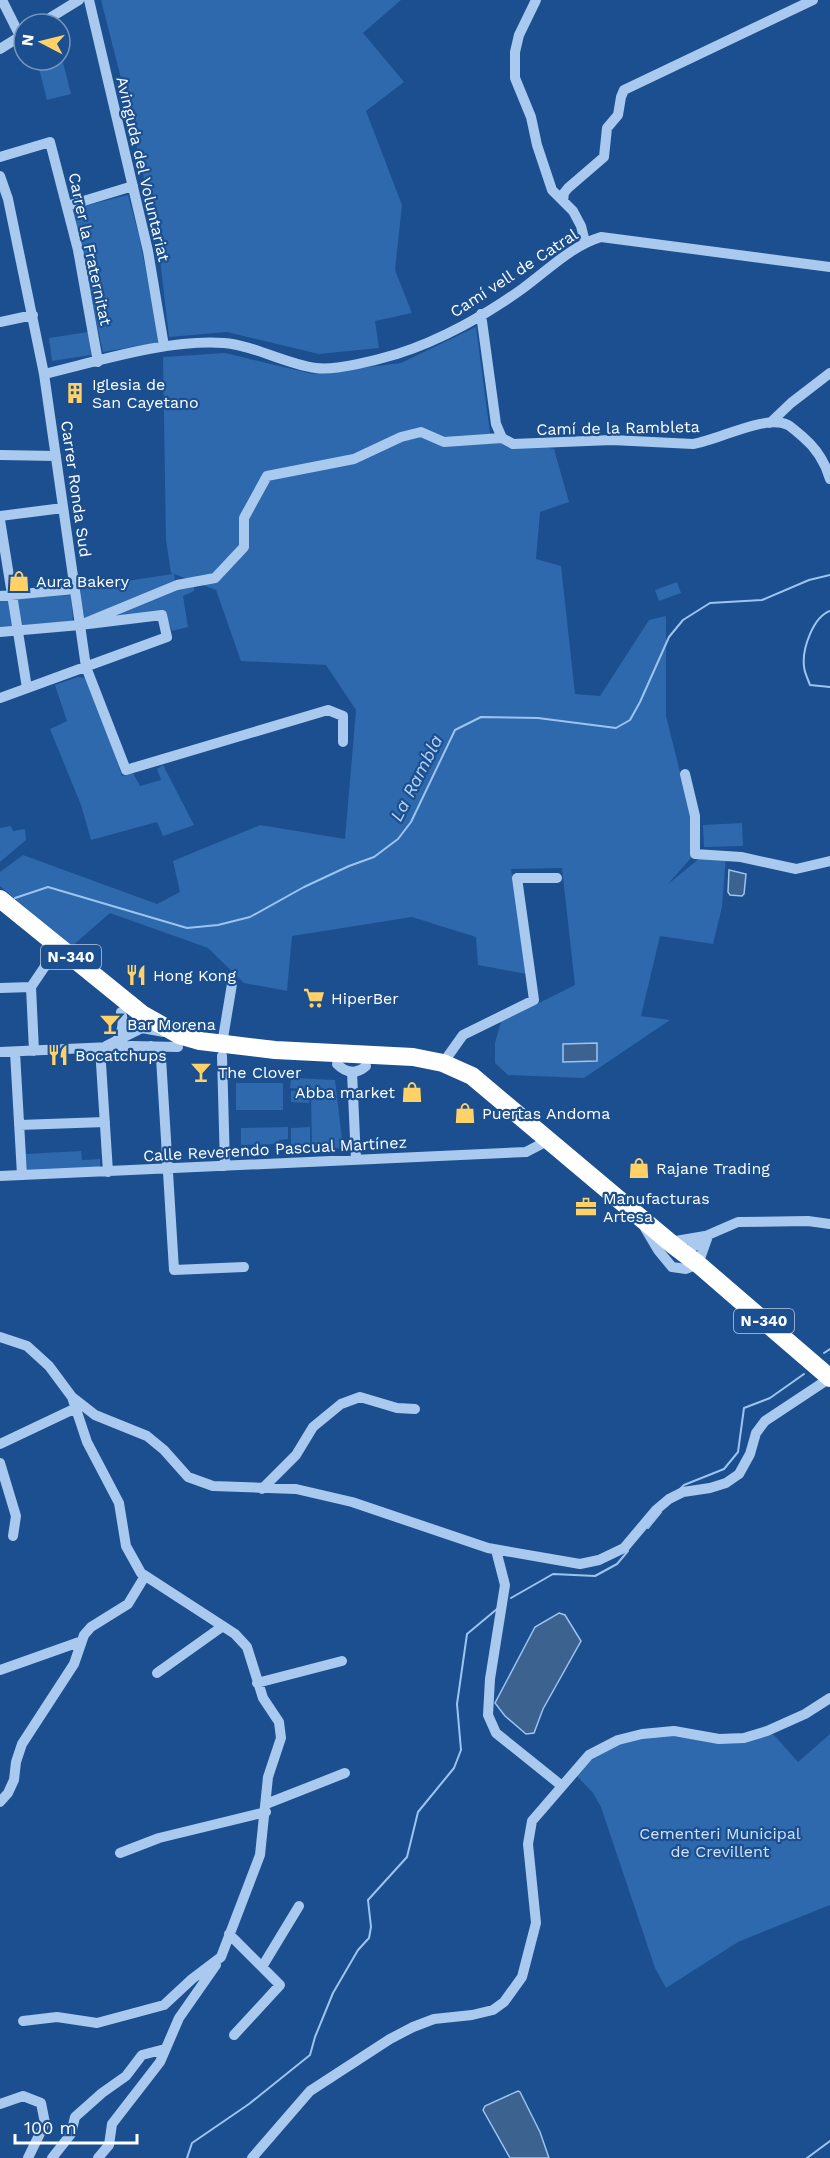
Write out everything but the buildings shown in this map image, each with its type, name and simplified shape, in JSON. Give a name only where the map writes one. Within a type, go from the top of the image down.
[{"type":"highway","name":"N-340","points":[[0,899],[142,1021]]},
{"type":"highway","name":"N-340","points":[[0,913],[121,1012],[178,1041],[222,1050],[352,1068],[412,1068],[440,1072],[471,1082],[497,1098]]},
{"type":"highway","name":"N-340","points":[[222,1050],[275,1050],[413,1057],[443,1063],[472,1076],[830,1378]]},
{"type":"street","points":[[2,0],[12,18]]},
{"type":"street","points":[[60,12],[79,0]]},
{"type":"street","name":"Avinguda del Voluntariat","points":[[89,0],[148,251],[164,346]]},
{"type":"street","points":[[536,0],[519,35],[515,52],[515,78],[531,117],[537,145],[552,190],[573,211],[581,226],[585,242]]},
{"type":"street","points":[[563,201],[564,193],[568,188],[604,157],[607,128],[618,115],[624,90],[718,43],[813,0]]},
{"type":"street","name":"Carrer la Fraternitat","points":[[0,157],[50,142],[79,254],[98,362]]},
{"type":"street","name":"Carrer Ronda Sud","points":[[0,176],[4,201],[33,315],[44,374],[86,667],[126,770],[328,710],[343,716],[343,742]]},
{"type":"street","points":[[67,206],[133,186]]},
{"type":"street","name":"Camí vell de Catral","points":[[44,374],[164,346],[225,343],[316,368],[333,368],[396,354],[450,333],[519,291],[585,242],[601,237],[830,267]]},
{"type":"street","points":[[481,314],[496,424],[502,438]]},
{"type":"street","points":[[0,322],[33,315]]},
{"type":"street","points":[[770,423],[791,403],[830,373]]},
{"type":"street","points":[[770,423],[778,422],[789,425],[810,443],[826,465],[830,479]]},
{"type":"street","name":"Camí de la Rambleta","points":[[80,625],[177,585],[215,578],[244,547],[244,518],[267,476],[354,459],[401,437],[421,432],[444,442],[502,438],[513,444],[612,440],[693,444],[770,423]]},
{"type":"street","points":[[0,455],[56,456]]},
{"type":"street","points":[[0,516],[63,508]]},
{"type":"street","points":[[0,520],[6,596],[17,631],[27,688]]},
{"type":"street","points":[[6,596],[75,589]]},
{"type":"street","points":[[0,632],[162,615],[167,638],[0,698]]},
{"type":"street","points":[[685,774],[695,816],[695,854],[741,857],[796,869],[830,861]]},
{"type":"street","points":[[443,1063],[463,1035],[534,1000],[517,878],[557,878]]},
{"type":"street","points":[[33,1051],[31,987],[52,956]]},
{"type":"street","points":[[225,1166],[222,1050],[232,984]]},
{"type":"street","points":[[0,988],[31,987]]},
{"type":"street","points":[[117,1040],[122,1033],[121,1012]]},
{"type":"street","points":[[100,1048],[117,1040],[142,1021]]},
{"type":"street","points":[[132,1046],[142,1036],[142,1021]]},
{"type":"street","points":[[0,1052],[151,1046],[178,1041]]},
{"type":"street","points":[[151,1046],[158,1051],[161,1059],[174,1270],[244,1267]]},
{"type":"street","points":[[100,1048],[108,1172]]},
{"type":"street","points":[[15,1052],[22,1175]]},
{"type":"street","points":[[352,1068],[356,1160]]},
{"type":"street","points":[[19,1125],[105,1122]]},
{"type":"street","name":"Calle Reverendo Pascual Martínez","points":[[0,1176],[526,1152],[549,1140]]},
{"type":"street","points":[[629,1209],[672,1267],[686,1269],[708,1235]]},
{"type":"street","points":[[669,1243],[708,1235],[738,1222],[808,1221],[830,1224]]},
{"type":"street","points":[[691,1259],[708,1235]]},
{"type":"street","points":[[0,1337],[27,1346],[49,1366],[74,1402],[87,1442],[119,1503],[126,1546],[134,1563],[145,1576],[235,1634],[247,1647],[263,1698],[279,1722],[281,1738],[268,1777],[260,1855],[221,1958],[179,2018],[150,2076],[112,2124],[109,2145],[98,2158]]},
{"type":"street","points":[[74,1402],[95,1415],[147,1436],[164,1450],[188,1477],[213,1486],[296,1489],[351,1502],[496,1550],[580,1564],[599,1560],[624,1548],[669,1498],[682,1492],[726,1483],[739,1474],[750,1454],[756,1433],[765,1421],[830,1378]]},
{"type":"street","points":[[262,1489],[296,1455],[314,1427],[341,1404],[360,1397],[397,1408],[415,1409]]},
{"type":"street","points":[[0,1444],[74,1402]]},
{"type":"street","points":[[0,1463],[16,1516],[13,1536]]},
{"type":"street","points":[[496,1550],[505,1585],[490,1679],[488,1715],[496,1733],[562,1786]]},
{"type":"street","points":[[0,1802],[8,1793],[14,1780],[16,1762],[22,1744],[75,1664],[81,1641],[91,1627],[131,1601],[145,1576]]},
{"type":"street","points":[[157,1673],[223,1626]]},
{"type":"street","points":[[0,1670],[81,1641]]},
{"type":"street","points":[[257,1683],[342,1661]]},
{"type":"street","points":[[252,2158],[310,2091],[390,2039],[434,2019],[493,2010],[504,2002],[522,1977],[537,1923],[528,1845],[532,1821],[589,1755],[618,1740],[642,1734],[674,1731],[719,1739],[744,1738],[805,1714],[830,1698]]},
{"type":"street","points":[[120,1853],[159,1838],[266,1808],[345,1773]]},
{"type":"street","points":[[262,1967],[299,1906]]},
{"type":"street","points":[[229,1934],[280,1985],[234,2035]]},
{"type":"street","points":[[23,2021],[57,2017],[97,2024],[164,2005],[192,1979],[221,1958]]},
{"type":"street","points":[[52,2158],[71,2134],[75,2117],[126,2076],[142,2055],[165,2049]]},
{"type":"street","points":[[0,2104],[23,2096],[41,2103],[45,2123],[28,2158]]},
{"type":"green space","points":[[101,0],[401,0],[363,33],[404,82],[366,111],[402,205],[395,270],[412,313],[375,321],[379,348],[319,354],[227,332],[169,337],[158,242],[126,98]]},
{"type":"green space","points":[[40,72],[66,72],[71,94],[47,100]]},
{"type":"green space","points":[[128,195],[139,236],[160,342],[103,352],[72,209]]},
{"type":"green space","points":[[476,327],[490,433],[554,449],[569,502],[540,512],[536,559],[561,566],[575,694],[600,696],[649,620],[666,616],[666,716],[691,816],[691,858],[667,885],[706,853],[726,856],[722,907],[713,944],[660,936],[641,1016],[670,1020],[584,1078],[508,1075],[495,1063],[495,1043],[501,1022],[575,985],[562,868],[511,869],[527,974],[478,965],[476,937],[412,917],[292,936],[287,991],[244,983],[208,948],[110,913],[71,947],[0,886],[0,872],[23,855],[157,904],[180,892],[173,861],[260,825],[345,839],[356,710],[326,665],[241,661],[216,590],[174,574],[175,581],[84,620],[80,588],[173,574],[166,540],[163,357],[225,353],[313,374],[401,363]]},
{"type":"green space","points":[[88,332],[91,355],[52,361],[49,338]]},
{"type":"green space","points":[[677,582],[681,593],[659,601],[655,590]]},
{"type":"green space","points":[[194,587],[194,591],[183,596],[188,627],[172,631],[165,612],[102,620],[177,590]]},
{"type":"green space","points":[[71,595],[73,621],[0,627],[0,600]]},
{"type":"green space","points":[[78,677],[90,679],[122,776],[133,773],[140,786],[161,780],[157,769],[163,765],[194,825],[163,836],[157,822],[91,840],[81,805],[50,729],[67,721],[55,685]]},
{"type":"green space","points":[[742,823],[743,846],[704,847],[703,825]]},
{"type":"green space","points":[[11,826],[13,831],[25,829],[26,840],[0,862],[0,828]]},
{"type":"green space","points":[[291,1078],[335,1080],[343,1148],[312,1150],[311,1089],[290,1088]]},
{"type":"green space","points":[[236,1083],[283,1083],[283,1110],[236,1110]]},
{"type":"green space","points":[[291,1091],[309,1091],[309,1103],[291,1102]]},
{"type":"green space","points":[[288,1127],[288,1139],[279,1140],[279,1144],[241,1145],[241,1128]]},
{"type":"green space","points":[[310,1127],[310,1151],[291,1151],[291,1128]]},
{"type":"green space","points":[[81,1151],[82,1160],[100,1159],[100,1168],[27,1171],[26,1154]]},
{"type":"green space","name":"Cementeri Municipal de Crevillent","points":[[830,1734],[830,1905],[738,1942],[666,1988],[655,1968],[601,1807],[593,1793],[576,1775],[585,1765],[606,1750],[644,1737],[670,1736],[731,1743],[774,1735],[798,1762]]},
{"type":"shaded area","points":[[729,870],[746,874],[742,896],[730,895],[728,892]]},
{"type":"shaded area","points":[[597,1043],[597,1061],[563,1062],[563,1044]]},
{"type":"shaded area","points":[[559,1613],[565,1615],[581,1641],[543,1709],[534,1733],[526,1734],[505,1716],[495,1703],[535,1627]]},
{"type":"shaded area","points":[[518,2091],[540,2132],[549,2158],[510,2158],[483,2110],[485,2106]]},
{"type":"waterway","name":"La Rambla","points":[[15,898],[48,887],[187,928],[218,925],[250,917],[304,887],[374,857],[398,839],[411,822],[455,730],[481,717],[538,718],[616,728],[630,720],[669,637],[683,620],[710,603],[762,600],[809,580],[830,575]]},
{"type":"waterway","name":"La Rambla","points":[[830,611],[818,620],[810,634],[804,659],[810,685],[830,687]]},
{"type":"waterway","points":[[824,1353],[830,1349]]},
{"type":"waterway","points":[[680,1489],[684,1485],[724,1469],[738,1452],[744,1408],[770,1398],[804,1374]]},
{"type":"waterway","points":[[648,1528],[661,1512]]},
{"type":"waterway","points":[[511,1598],[553,1574],[595,1576],[617,1564],[628,1551]]},
{"type":"waterway","points":[[187,2158],[192,2143],[249,2104],[310,2055],[333,1993],[358,1950],[369,1938],[371,1927],[368,1900],[407,1857],[418,1812],[454,1768],[461,1750],[457,1704],[467,1634],[497,1609]]},
{"type":"waterway","points":[[807,2158],[830,2141]]},
{"type":"place","name":"Iglesia de San Cayetano","points":[[75,393]]},
{"type":"place","name":"Aura Bakery","points":[[19,581]]},
{"type":"place","name":"Hong Kong","points":[[136,975]]},
{"type":"place","name":"HiperBer","points":[[314,998]]},
{"type":"place","name":"Bar Morena","points":[[110,1024]]},
{"type":"place","name":"Bocatchups","points":[[58,1055]]},
{"type":"place","name":"The Clover","points":[[201,1072]]},
{"type":"place","name":"Abba market","points":[[412,1092]]},
{"type":"place","name":"Puertas Andoma","points":[[465,1113]]},
{"type":"place","name":"Rajane Trading","points":[[639,1168]]},
{"type":"place","name":"Manufacturas Artesa","points":[[586,1207]]}]
